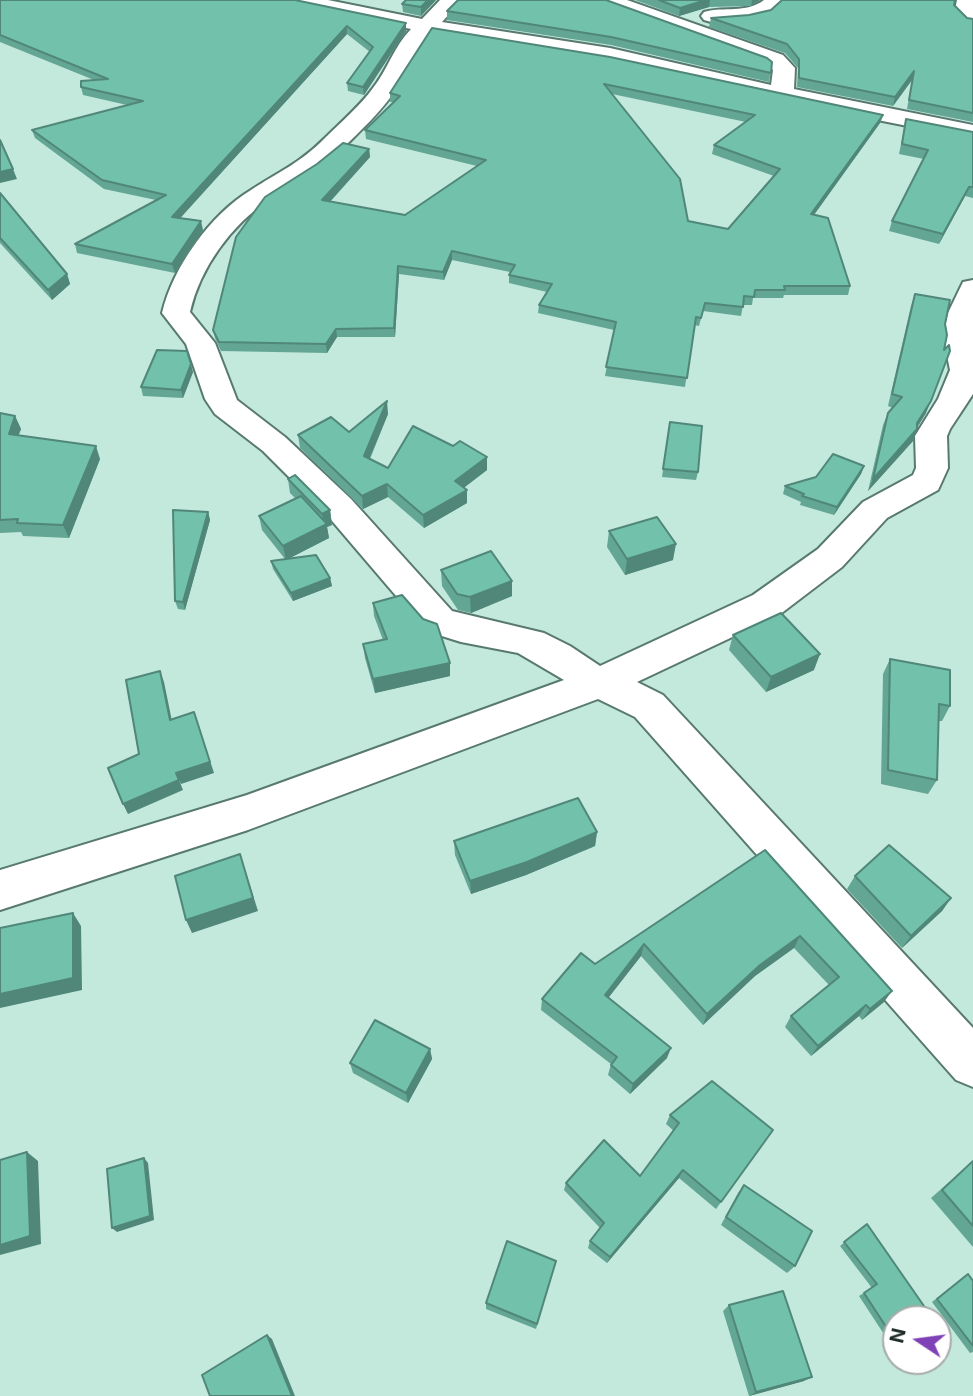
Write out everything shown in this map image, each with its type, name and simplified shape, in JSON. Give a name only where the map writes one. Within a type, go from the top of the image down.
[{"type":"street","points":[[298,0],[425,26],[610,55],[782,94],[973,132]]},
{"type":"street","points":[[452,0],[410,43],[383,91],[333,144],[305,170],[258,196],[220,226],[181,291],[176,313],[200,343],[220,399],[226,407],[274,444],[339,508],[439,621],[453,627],[529,642],[549,651],[597,684],[625,693],[649,706],[973,1063]]},
{"type":"street","points":[[607,0],[781,65],[784,72],[782,94]]},
{"type":"street","points":[[678,26],[709,16],[757,15],[777,0]]},
{"type":"street","points":[[967,0],[964,14],[973,21]]},
{"type":"street","points":[[0,890],[248,812],[597,684],[766,605],[831,558],[875,510],[926,482],[932,468],[931,436],[934,428],[969,377],[958,354],[957,342],[960,316],[973,288]]},
{"type":"building","points":[[0,0],[295,0],[406,23],[363,87],[347,83],[373,47],[347,26],[172,217],[201,221],[172,264],[75,244],[166,195],[102,180],[32,130],[143,101],[81,87],[81,81],[108,79],[0,35]]},
{"type":"building","points":[[406,0],[428,0],[421,7],[402,4]]},
{"type":"building","points":[[458,0],[606,0],[767,58],[772,62],[771,73],[611,37],[447,11]]},
{"type":"building","points":[[659,0],[706,0],[680,8]]},
{"type":"building","points":[[782,0],[955,0],[954,5],[967,18],[973,19],[973,113],[909,100],[914,71],[895,97],[799,78],[799,59],[787,44],[711,18],[771,10]]},
{"type":"building","points":[[432,28],[610,57],[883,115],[811,214],[828,218],[850,286],[784,286],[785,290],[755,290],[754,297],[744,296],[743,307],[705,303],[701,318],[696,317],[687,378],[606,367],[616,322],[539,305],[552,284],[509,275],[515,265],[452,251],[443,272],[398,266],[394,328],[336,329],[326,344],[219,342],[213,330],[236,237],[265,197],[317,164],[343,143],[369,149],[322,200],[405,215],[486,160],[365,130],[400,96],[390,93]],"holes":[[[604,84],[755,115],[714,145],[780,169],[728,229],[688,221],[680,179]]]},
{"type":"building","points":[[906,119],[973,132],[973,187],[969,187],[943,234],[892,221],[928,150],[902,144]]},
{"type":"building","points":[[0,140],[13,169],[0,172]]},
{"type":"building","points":[[0,193],[67,274],[48,290],[0,238]]},
{"type":"building","points":[[915,294],[950,300],[945,324],[947,335],[944,350],[949,345],[950,351],[931,401],[917,423],[917,429],[873,479],[888,413],[902,397],[892,394]]},
{"type":"building","points":[[157,350],[187,351],[191,364],[181,390],[141,387]]},
{"type":"building","points":[[387,401],[364,456],[388,468],[413,426],[453,446],[460,441],[487,457],[455,481],[467,490],[423,515],[387,484],[362,496],[298,435],[331,417],[349,432]]},
{"type":"building","points":[[0,413],[15,416],[9,434],[96,446],[63,525],[17,523],[18,519],[0,520]]},
{"type":"building","points":[[670,422],[702,426],[698,472],[663,469]]},
{"type":"building","points":[[833,454],[864,466],[837,507],[802,496],[804,494],[785,486],[816,477]]},
{"type":"building","points":[[295,475],[330,510],[322,514],[288,479]]},
{"type":"building","points":[[301,496],[327,524],[283,546],[259,516]]},
{"type":"building","points":[[173,510],[208,512],[183,602],[175,601]]},
{"type":"building","points":[[657,517],[676,544],[627,559],[609,531]]},
{"type":"building","points":[[491,551],[512,581],[470,597],[457,594],[441,570]]},
{"type":"building","points":[[316,555],[330,578],[291,593],[271,561]]},
{"type":"building","points":[[402,595],[423,619],[437,624],[450,663],[373,679],[363,644],[387,639],[373,603]]},
{"type":"building","points":[[781,613],[820,654],[771,677],[733,635]]},
{"type":"building","points":[[890,659],[950,670],[950,706],[939,704],[937,780],[888,770]]},
{"type":"building","points":[[160,671],[170,720],[194,712],[210,762],[176,773],[179,780],[123,804],[108,768],[139,754],[126,680]]},
{"type":"building","points":[[578,798],[597,832],[527,862],[470,881],[454,841]]},
{"type":"building","points":[[889,845],[951,898],[911,936],[855,876]]},
{"type":"building","points":[[765,850],[892,991],[870,1009],[866,1005],[818,1046],[791,1016],[839,977],[800,936],[760,965],[707,1014],[644,944],[605,995],[671,1048],[633,1084],[611,1065],[617,1057],[542,999],[581,953],[595,964]]},
{"type":"building","points":[[240,854],[253,898],[186,920],[175,876]]},
{"type":"building","points":[[73,913],[73,978],[0,994],[0,928]]},
{"type":"building","points":[[375,1020],[430,1049],[406,1093],[350,1063]]},
{"type":"building","points":[[712,1081],[773,1130],[721,1202],[683,1170],[610,1257],[590,1241],[604,1223],[566,1183],[604,1140],[640,1176],[679,1123],[670,1115]]},
{"type":"building","points":[[27,1152],[30,1236],[0,1245],[0,1160]]},
{"type":"building","points":[[144,1158],[150,1216],[112,1228],[107,1169]]},
{"type":"building","points":[[973,1161],[973,1226],[942,1190]]},
{"type":"building","points":[[744,1185],[812,1231],[795,1266],[726,1217]]},
{"type":"building","points":[[867,1224],[923,1305],[882,1305],[882,1321],[864,1293],[877,1284],[844,1242]]},
{"type":"building","points":[[507,1241],[556,1261],[537,1324],[486,1303]]},
{"type":"building","points":[[968,1274],[973,1281],[973,1346],[952,1319],[952,1305],[942,1305],[937,1299]]},
{"type":"building","points":[[783,1291],[812,1377],[756,1392],[729,1305]]},
{"type":"building","points":[[267,1335],[292,1396],[210,1396],[202,1375]]}]
